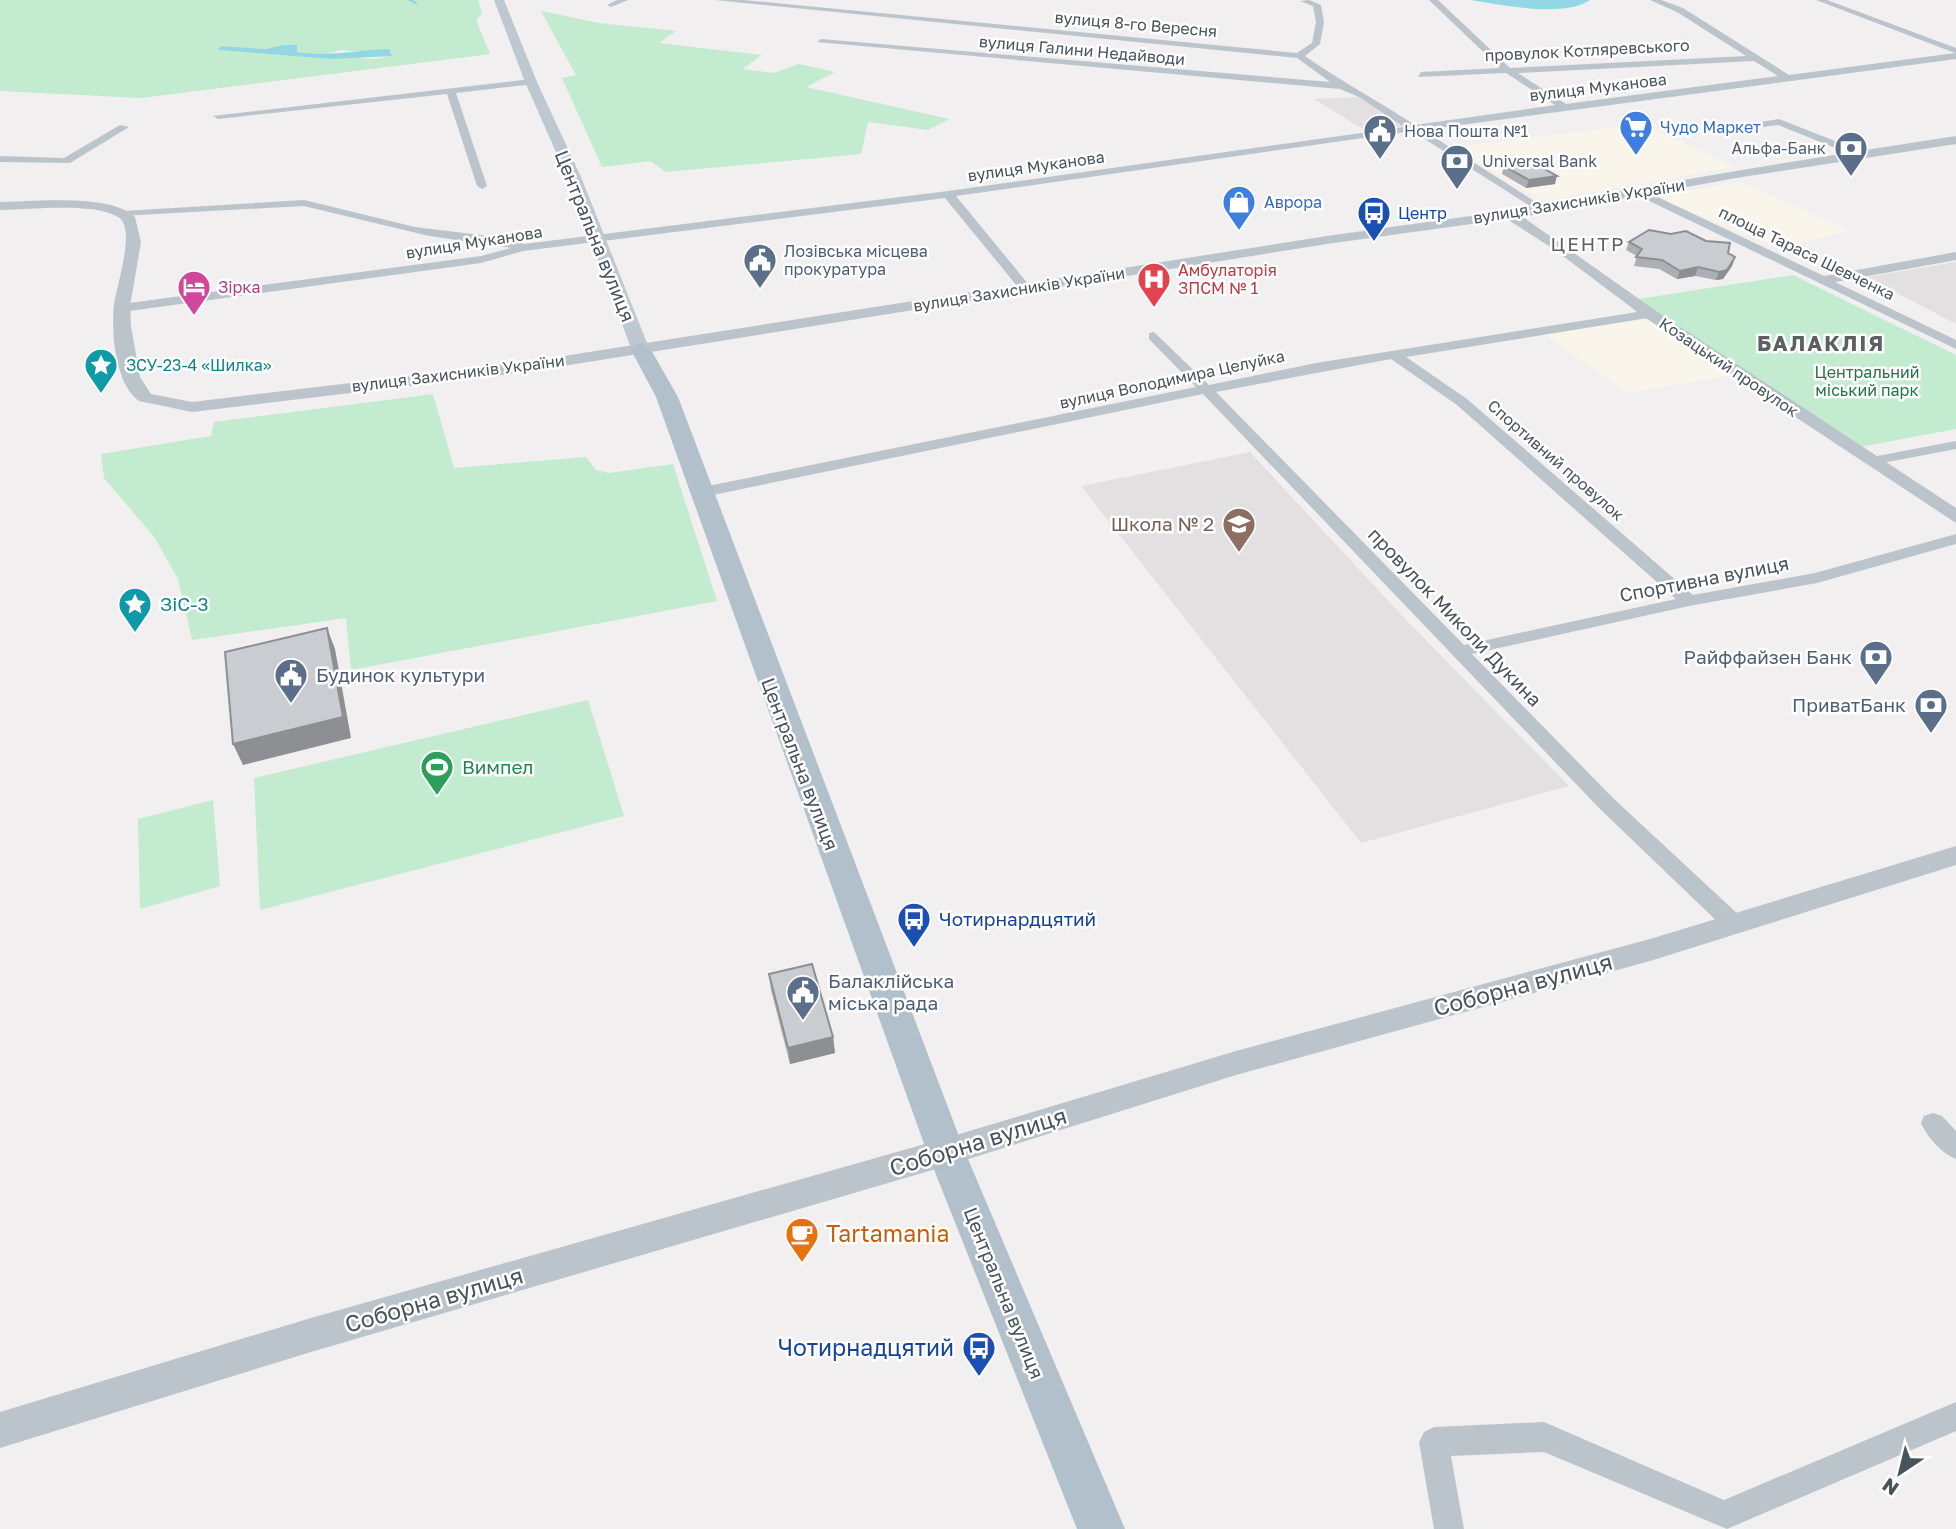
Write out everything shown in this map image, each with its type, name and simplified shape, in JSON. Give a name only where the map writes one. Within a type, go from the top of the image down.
[{"type":"main road","name":"Центральна вулиця","points":[[499,0],[599,241],[640,348],[667,397],[762,662],[946,1152],[1101,1529]]},
{"type":"street","points":[[611,5],[624,0]]},
{"type":"street","name":"вулиця 8-го Вересня","points":[[719,0],[1299,56],[1341,86],[1362,95],[1541,210]]},
{"type":"street","points":[[1433,0],[1506,69],[1564,107]]},
{"type":"street","points":[[1654,0],[1680,10],[1789,79]]},
{"type":"street","points":[[1820,0],[1956,51]]},
{"type":"street","points":[[1299,56],[1316,44],[1320,22],[1317,5],[1304,1]]},
{"type":"street","points":[[1128,49],[1138,40]]},
{"type":"street","name":"вулиця Галини Недайводи","points":[[821,43],[1341,86]]},
{"type":"street","name":"вулиця Муканова","points":[[122,308],[481,259],[523,248],[599,241],[1564,107],[1956,56]]},
{"type":"street","name":"провулок Котляревського","points":[[1421,75],[1755,58]]},
{"type":"street","points":[[1110,69],[1119,59]]},
{"type":"street","points":[[1267,93],[1271,80]]},
{"type":"street","points":[[218,116],[531,82]]},
{"type":"street","points":[[451,92],[482,186]]},
{"type":"street","points":[[1315,96],[1362,95]]},
{"type":"street","points":[[1714,130],[1779,122],[1859,154]]},
{"type":"street","points":[[66,161],[124,127]]},
{"type":"street","name":"вулиця Захисників України","points":[[122,308],[127,364],[132,382],[141,396],[163,403],[192,407],[224,405],[358,385],[519,368],[1506,212],[1541,210],[1736,174],[1956,140]]},
{"type":"street","points":[[0,159],[91,161]]},
{"type":"street","name":"площа Тараса Шевченка","points":[[1641,193],[1956,345]]},
{"type":"street","points":[[948,194],[1025,288]]},
{"type":"street","points":[[0,206],[86,208],[124,214],[304,203],[328,206],[415,230],[502,240],[523,248]]},
{"type":"street","name":"Козацький провулок","points":[[1506,212],[1650,314],[1956,517]]},
{"type":"street","points":[[122,308],[134,235],[131,220],[124,214]]},
{"type":"street","points":[[1824,280],[1956,256]]},
{"type":"street","name":"вулиця Володимира Целуйка","points":[[703,492],[1393,354],[1650,314]]},
{"type":"street","name":"провулок Миколи Дукина","points":[[1154,336],[1606,803],[1732,922]]},
{"type":"street","name":"Спортивний провулок","points":[[1393,354],[1473,410],[1689,601]]},
{"type":"street","points":[[1872,461],[1956,446]]},
{"type":"street","name":"Спортивна вулиця","points":[[1458,652],[1689,601],[1818,578],[1956,539]]},
{"type":"street","name":"Соборна вулиця","points":[[0,1430],[311,1335],[946,1152],[1236,1063],[1650,950],[1732,922],[1956,855]]},
{"type":"street","points":[[1933,1123],[1956,1149]]},
{"type":"street","points":[[1449,1529],[1434,1442],[1544,1437],[1724,1515],[1956,1416]]},
{"type":"shaded area","points":[[1359,97],[1405,126],[1366,131],[1314,99]]},
{"type":"shaded area","points":[[1644,124],[1734,167],[1543,201],[1452,147]]},
{"type":"shaded area","points":[[1740,182],[1849,230],[1782,249],[1664,201],[1663,195]]},
{"type":"shaded area","points":[[1956,262],[1956,324],[1867,277]]},
{"type":"shaded area","points":[[1643,319],[1653,320],[1734,375],[1628,393],[1543,334]]},
{"type":"shaded area","points":[[1250,452],[1408,622],[1569,786],[1361,843],[1081,486]]},
{"type":"green space","points":[[0,0],[478,0],[482,14],[476,20],[490,54],[142,98],[0,91]],"holes":[[[221,46],[266,49],[297,46],[297,52],[319,55],[343,50],[392,56],[374,59],[219,50]]]},
{"type":"green space","points":[[541,11],[599,23],[676,31],[659,43],[761,55],[743,69],[773,73],[799,64],[835,72],[806,87],[949,119],[928,130],[868,122],[861,154],[666,172],[650,161],[602,167],[562,78],[576,75]]},
{"type":"green space","name":"Центральний міський парк","points":[[1793,275],[1956,355],[1956,429],[1854,448],[1632,300]]},
{"type":"green space","points":[[433,394],[454,468],[586,457],[596,470],[609,473],[673,464],[717,601],[351,670],[346,618],[192,640],[178,579],[155,538],[104,478],[101,454],[211,436],[214,422]]},
{"type":"green space","name":"Вимпел","points":[[588,700],[624,816],[260,910],[254,778]]},
{"type":"green space","points":[[213,800],[220,886],[140,909],[138,819]]},
{"type":"water","points":[[1471,0],[1590,0],[1565,8],[1532,9]]},
{"type":"water","points":[[297,45],[297,52],[320,54],[389,49],[392,56],[332,59],[218,50],[221,46],[266,49]]},
{"type":"building","points":[[1532,162],[1557,176],[1529,180],[1504,166]]},
{"type":"building","points":[[1649,230],[1671,234],[1686,231],[1706,241],[1730,243],[1728,253],[1735,257],[1727,270],[1719,272],[1698,267],[1680,271],[1662,260],[1636,257],[1642,249],[1629,242]]},
{"type":"building","name":"Будинок культури","points":[[327,628],[343,717],[233,744],[225,652]]},
{"type":"building","name":"Балаклійська міська рада","points":[[812,964],[833,1037],[788,1048],[769,974]]},
{"type":"waterway","points":[[410,0],[416,3]]},
{"type":"place","name":"Чудо Маркет","points":[[1636,157]]},
{"type":"place","name":"Нова Пошта №1","points":[[1380,161]]},
{"type":"place","name":"Альфа-Банк","points":[[1851,178]]},
{"type":"place","name":"Universal Bank","points":[[1457,191]]},
{"type":"place","name":"Аврора","points":[[1239,232]]},
{"type":"place","name":"Центр","points":[[1374,243]]},
{"type":"place","name":"Лозівська місцева прокуратура","points":[[760,290]]},
{"type":"place","name":"Амбулаторія ЗПСМ № 1","points":[[1154,309]]},
{"type":"place","name":"Зірка","points":[[194,317]]},
{"type":"place","name":"ЗСУ-23-4 «Шилка»","points":[[101,395]]},
{"type":"place","name":"Школа № 2","points":[[1239,554]]},
{"type":"place","name":"ЗіС-3","points":[[135,634]]},
{"type":"place","name":"Райффайзен Банк","points":[[1876,687]]},
{"type":"place","name":"Будинок культури","points":[[291,705]]},
{"type":"place","name":"ПриватБанк","points":[[1931,735]]},
{"type":"place","name":"Вимпел","points":[[437,797]]},
{"type":"place","name":"Чотирнардцятий","points":[[914,949]]},
{"type":"place","name":"Балаклійська міська рада","points":[[803,1022]]},
{"type":"place","name":"Tartamania","points":[[802,1264]]},
{"type":"place","name":"Чотирнадцятий","points":[[979,1378]]},
{"type":"district","name":"ЦЕНТР","points":[[1588,244]]},
{"type":"district","name":"БАЛАКЛІЯ","points":[[1821,344]]}]
